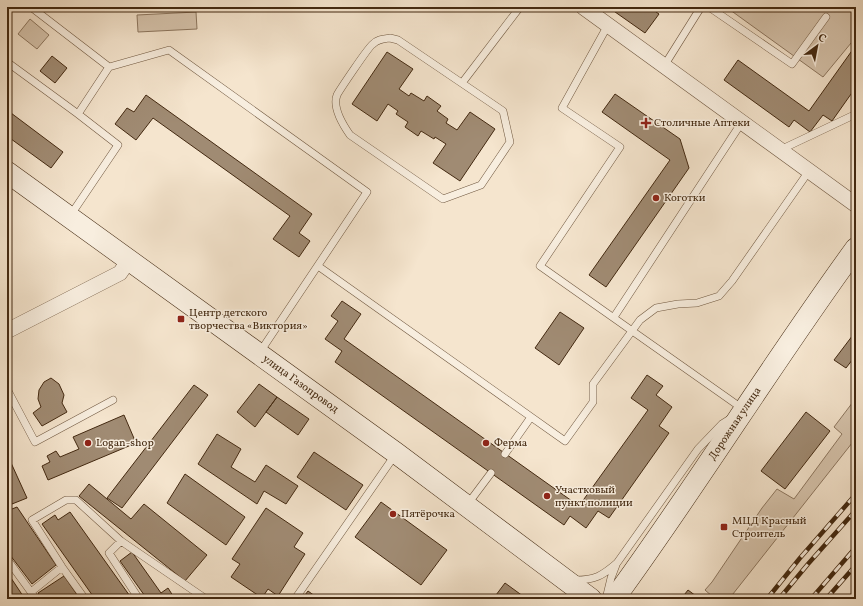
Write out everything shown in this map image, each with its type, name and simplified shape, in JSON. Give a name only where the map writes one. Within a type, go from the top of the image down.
[{"type":"street","points":[[583,7],[856,205]]},
{"type":"street","name":"улица Газопровод","points":[[7,172],[396,453],[591,599]]},
{"type":"street","name":"Дорожная улица","points":[[614,599],[856,248]]},
{"type":"street","points":[[7,331],[120,273],[129,260]]},
{"type":"lane","points":[[31,7],[109,67]]},
{"type":"lane","points":[[462,83],[520,7]]},
{"type":"lane","points":[[664,67],[702,7]]},
{"type":"lane","points":[[709,7],[792,64],[826,17]]},
{"type":"lane","points":[[559,575],[574,580],[586,580],[597,578],[606,573],[617,563],[698,450],[722,424],[744,409],[540,266],[620,147],[562,108],[608,25]]},
{"type":"lane","points":[[390,38],[398,40],[462,83],[503,111],[510,142],[481,185],[443,199],[350,135],[341,122],[337,107],[337,95],[371,44],[380,39],[390,38]]},
{"type":"lane","points":[[78,114],[109,67],[169,50],[367,192],[259,354]]},
{"type":"lane","points":[[7,62],[118,145],[69,217]]},
{"type":"lane","points":[[780,150],[856,114]]},
{"type":"lane","points":[[614,317],[742,122]]},
{"type":"lane","points":[[318,266],[565,441],[593,402],[593,384],[640,320],[656,308],[696,303],[719,296],[732,281],[809,171]]},
{"type":"lane","points":[[7,389],[34,442],[113,400]]},
{"type":"lane","points":[[505,454],[531,417]]},
{"type":"lane","points":[[295,599],[396,453]]},
{"type":"lane","points":[[467,506],[491,473]]},
{"type":"lane","points":[[85,599],[62,567],[32,520],[66,500],[76,500],[121,541],[206,599]]},
{"type":"lane","points":[[121,541],[108,553],[139,599]]},
{"type":"lane","points":[[7,559],[36,599]]},
{"type":"lane","points":[[606,599],[611,578],[617,563]]},
{"type":"lane","points":[[31,592],[62,567]]},
{"type":"shaded area","points":[[726,7],[856,7],[856,37],[823,77]]},
{"type":"shaded area","points":[[196,12],[197,29],[138,32],[137,15]]},
{"type":"shaded area","points":[[30,19],[49,35],[37,49],[18,34]]},
{"type":"shaded area","points":[[856,398],[856,438],[729,599],[711,599],[713,597],[705,590],[762,508],[777,489],[794,499],[842,434],[834,427]]},
{"type":"building","points":[[179,7],[188,7],[185,11]]},
{"type":"building","points":[[608,7],[649,7],[659,14],[645,33]]},
{"type":"building","points":[[856,45],[856,87],[832,121],[823,115],[810,132],[794,120],[789,127],[724,80],[738,60],[809,111]]},
{"type":"building","points":[[387,52],[413,69],[399,89],[409,96],[411,93],[424,101],[427,96],[441,106],[437,111],[448,119],[446,123],[457,130],[470,112],[495,129],[460,181],[433,163],[446,144],[421,131],[418,136],[405,127],[408,122],[396,114],[398,111],[388,104],[377,121],[352,104]]},
{"type":"building","points":[[52,56],[67,68],[55,83],[40,71]]},
{"type":"building","points":[[615,94],[680,139],[689,168],[606,287],[589,275],[670,160],[602,112]]},
{"type":"building","points":[[146,95],[312,214],[299,233],[310,241],[299,257],[273,239],[290,216],[153,118],[136,140],[115,124],[127,108],[134,112]]},
{"type":"building","points":[[7,110],[63,152],[51,168],[7,136]]},
{"type":"building","points":[[342,301],[361,314],[344,339],[579,506],[648,410],[631,398],[647,375],[663,386],[656,395],[672,407],[659,426],[669,433],[609,518],[598,511],[586,528],[570,516],[564,525],[335,362],[342,351],[325,339],[338,321],[331,316]]},
{"type":"building","points":[[560,312],[584,328],[559,365],[535,348]]},
{"type":"building","points":[[856,331],[856,355],[846,368],[834,360]]},
{"type":"building","points":[[51,378],[59,384],[64,395],[62,403],[67,412],[42,426],[33,413],[41,407],[38,399],[39,390],[44,382]]},
{"type":"building","points":[[259,384],[277,397],[255,427],[237,412]]},
{"type":"building","points":[[194,385],[208,395],[122,508],[107,498]]},
{"type":"building","points":[[277,397],[309,419],[298,435],[266,412]]},
{"type":"building","points":[[806,412],[830,431],[785,489],[761,471]]},
{"type":"building","points":[[124,415],[136,443],[48,480],[42,466],[50,462],[47,456],[56,451],[60,457],[79,449],[73,437]]},
{"type":"building","points":[[217,434],[241,449],[231,467],[255,482],[266,465],[298,486],[286,504],[264,491],[257,504],[198,464]]},
{"type":"building","points":[[314,452],[363,485],[346,510],[297,477]]},
{"type":"building","points":[[7,454],[27,498],[12,504],[7,493]]},
{"type":"building","points":[[185,474],[245,517],[226,545],[167,503]]},
{"type":"building","points":[[89,484],[131,519],[144,504],[207,555],[185,581],[79,496]]},
{"type":"building","points":[[381,502],[447,550],[421,585],[355,537]]},
{"type":"building","points":[[17,507],[56,565],[32,584],[7,551],[7,511]]},
{"type":"building","points":[[266,508],[303,533],[294,547],[305,554],[278,596],[268,589],[262,598],[231,577],[240,564],[232,559]]},
{"type":"building","points":[[70,512],[132,599],[95,599],[42,524],[55,515],[58,520]]},
{"type":"building","points":[[132,552],[161,593],[168,588],[175,599],[147,599],[120,561]]},
{"type":"building","points":[[7,572],[25,599],[7,599]]},
{"type":"building","points":[[64,576],[80,599],[42,599],[38,593]]},
{"type":"building","points":[[505,583],[527,599],[493,599]]},
{"type":"building","points":[[688,590],[696,596],[694,599],[681,599]]},
{"type":"building","points":[[308,591],[319,599],[302,599]]},
{"type":"railway","points":[[767,599],[800,558],[856,494]]},
{"type":"railway","points":[[779,599],[856,510]]},
{"type":"railway","points":[[811,599],[856,547]]},
{"type":"railway","points":[[826,599],[856,565]]},
{"type":"place","name":"Столичные Аптеки","points":[[646,123]]},
{"type":"place","name":"Коготки","points":[[656,198]]},
{"type":"place","name":"Центр детского творчества «Виктория»","points":[[181,319]]},
{"type":"place","name":"Logan-shop","points":[[88,443]]},
{"type":"place","name":"Ферма","points":[[486,443]]},
{"type":"place","name":"Участковый пункт полиции","points":[[547,496]]},
{"type":"place","name":"Пятёрочка","points":[[393,514]]},
{"type":"place","name":"МЦД Красный Строитель","points":[[724,527]]}]
